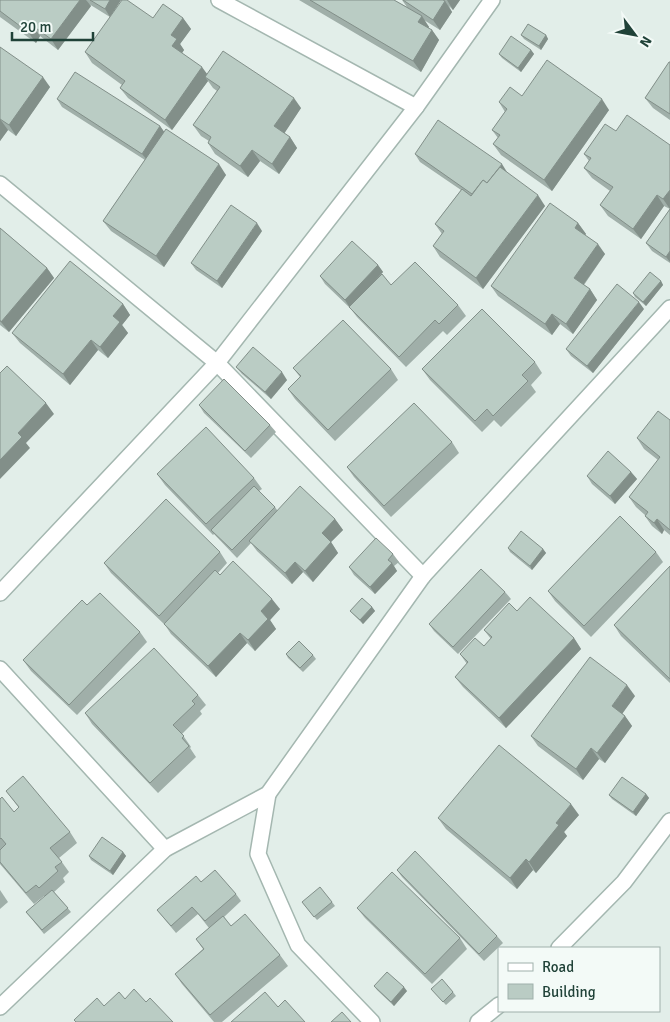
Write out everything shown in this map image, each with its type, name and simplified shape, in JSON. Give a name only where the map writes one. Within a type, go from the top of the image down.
[{"type":"street","points":[[219,0],[416,107]]},
{"type":"street","points":[[0,593],[217,363],[416,107],[492,0]]},
{"type":"street","points":[[0,184],[217,363],[423,576]]},
{"type":"street","points":[[372,1022],[298,945],[258,854],[268,794],[423,576],[670,308]]},
{"type":"street","points":[[0,669],[165,849]]},
{"type":"street","points":[[0,1006],[165,849],[268,794]]},
{"type":"street","points":[[560,947],[624,882],[670,821]]},
{"type":"street","points":[[478,1022],[498,1006]]},
{"type":"building","points":[[0,0],[80,0],[51,39],[33,26],[28,32],[0,11]]},
{"type":"building","points":[[90,0],[110,0],[105,9]]},
{"type":"building","points":[[122,0],[127,0],[153,18],[163,4],[183,18],[171,35],[177,39],[172,46],[202,67],[165,120],[120,88],[125,81],[85,52]]},
{"type":"building","points":[[310,0],[394,0],[422,16],[418,22],[432,30],[413,61]]},
{"type":"building","points":[[403,0],[443,0],[445,1],[433,20]]},
{"type":"building","points":[[528,24],[546,35],[539,46],[521,35]]},
{"type":"building","points":[[511,36],[531,50],[518,68],[499,54]]},
{"type":"building","points":[[0,47],[43,77],[9,125],[0,119]]},
{"type":"building","points":[[223,51],[294,98],[274,126],[290,137],[272,164],[252,150],[240,166],[208,143],[211,137],[193,125],[220,87],[205,77]]},
{"type":"building","points":[[547,60],[602,99],[544,180],[493,144],[500,135],[492,130],[507,109],[499,102],[510,87],[522,96]]},
{"type":"building","points":[[670,62],[670,114],[645,98]]},
{"type":"building","points":[[75,72],[160,126],[142,154],[57,99]]},
{"type":"building","points":[[627,115],[670,145],[670,190],[663,199],[657,195],[633,229],[600,205],[613,187],[584,168],[591,158],[584,154],[605,124],[616,131]]},
{"type":"building","points":[[438,120],[502,164],[487,183],[483,180],[472,194],[415,154]]},
{"type":"building","points":[[166,129],[219,164],[156,256],[103,221]]},
{"type":"building","points":[[500,167],[538,195],[476,278],[433,246],[444,231],[435,224],[462,189],[471,196],[483,180],[487,183]]},
{"type":"building","points":[[550,203],[578,223],[575,228],[598,244],[574,278],[590,289],[566,324],[552,314],[545,324],[491,286]]},
{"type":"building","points":[[231,205],[257,223],[217,281],[191,263]]},
{"type":"building","points":[[670,209],[670,251],[666,257],[646,243]]},
{"type":"building","points":[[0,228],[47,268],[1,322],[0,320]]},
{"type":"building","points":[[352,241],[378,265],[345,300],[320,276]]},
{"type":"building","points":[[70,261],[123,304],[113,316],[120,322],[100,347],[91,340],[63,374],[12,333]]},
{"type":"building","points":[[415,262],[458,305],[439,324],[435,320],[399,357],[349,307],[382,274],[391,285]]},
{"type":"building","points":[[650,272],[661,281],[643,302],[633,293]]},
{"type":"building","points":[[617,284],[639,302],[587,366],[566,349]]},
{"type":"building","points":[[482,309],[535,362],[522,375],[528,381],[493,416],[487,409],[475,421],[422,369]]},
{"type":"building","points":[[343,320],[391,369],[328,430],[288,389],[301,376],[293,368]]},
{"type":"building","points":[[253,347],[282,372],[265,392],[236,367]]},
{"type":"building","points":[[7,366],[46,403],[18,433],[22,437],[0,460],[0,373]]},
{"type":"building","points":[[224,379],[270,425],[245,451],[199,405]]},
{"type":"building","points":[[414,403],[452,442],[384,506],[347,467]]},
{"type":"building","points":[[658,411],[670,420],[670,530],[657,519],[654,523],[645,516],[648,512],[629,497],[660,457],[637,438]]},
{"type":"building","points":[[206,427],[254,478],[206,524],[157,474]]},
{"type":"building","points":[[608,451],[631,472],[610,496],[587,476]]},
{"type":"building","points":[[254,486],[275,507],[232,550],[211,530]]},
{"type":"building","points":[[300,486],[335,519],[322,533],[331,542],[305,571],[295,562],[285,573],[249,541]]},
{"type":"building","points":[[166,499],[220,552],[159,616],[104,563]]},
{"type":"building","points":[[620,516],[656,552],[584,626],[548,591]]},
{"type":"building","points":[[521,531],[543,549],[530,566],[508,548]]},
{"type":"building","points":[[376,538],[393,554],[388,560],[392,563],[370,587],[349,567]]},
{"type":"building","points":[[233,561],[272,599],[261,611],[268,619],[248,640],[240,633],[208,666],[164,624],[215,570],[220,575]]},
{"type":"building","points":[[670,566],[670,679],[614,625]]},
{"type":"building","points":[[481,569],[505,592],[453,647],[429,624]]},
{"type":"building","points":[[100,593],[140,632],[69,705],[23,660],[82,600],[87,605]]},
{"type":"building","points":[[530,597],[574,638],[499,718],[455,677],[468,662],[460,654],[475,638],[484,646],[492,637],[484,630],[509,603],[517,611]]},
{"type":"building","points":[[362,598],[372,607],[360,620],[350,611]]},
{"type":"building","points":[[299,641],[313,655],[300,668],[286,654]]},
{"type":"building","points":[[154,648],[198,695],[192,701],[195,704],[173,725],[184,736],[182,738],[189,746],[150,783],[85,713]]},
{"type":"building","points":[[590,657],[627,685],[612,706],[625,716],[597,753],[591,748],[576,769],[531,736]]},
{"type":"building","points":[[499,745],[571,804],[556,823],[559,825],[529,862],[526,859],[510,878],[438,818]]},
{"type":"building","points":[[23,776],[70,832],[50,848],[62,862],[55,867],[58,871],[39,888],[36,885],[26,893],[0,862],[0,850],[6,844],[0,839],[0,799],[2,797],[14,812],[19,807],[6,791]]},
{"type":"building","points":[[622,777],[646,794],[633,812],[609,795]]},
{"type":"building","points":[[102,837],[123,852],[110,871],[89,856]]},
{"type":"building","points":[[415,851],[497,936],[479,954],[397,870]]},
{"type":"building","points":[[215,870],[236,894],[205,921],[192,907],[171,926],[157,910],[196,876],[201,882]]},
{"type":"building","points":[[392,872],[460,938],[425,974],[357,908]]},
{"type":"building","points":[[320,887],[332,902],[314,917],[302,902]]},
{"type":"building","points":[[52,890],[68,908],[42,930],[26,912]]},
{"type":"building","points":[[245,914],[280,955],[210,1015],[175,974],[204,949],[196,939],[223,916],[231,926]]},
{"type":"building","points":[[387,972],[404,987],[391,1002],[374,986]]},
{"type":"building","points":[[442,979],[453,992],[443,1002],[431,989]]},
{"type":"building","points":[[134,989],[146,1002],[150,998],[173,1022],[76,1022],[74,1020],[97,998],[104,1006],[119,992],[125,999]]},
{"type":"building","points":[[265,992],[278,1007],[285,1000],[305,1022],[231,1022]]},
{"type":"building","points":[[342,1012],[351,1022],[331,1022]]}]
